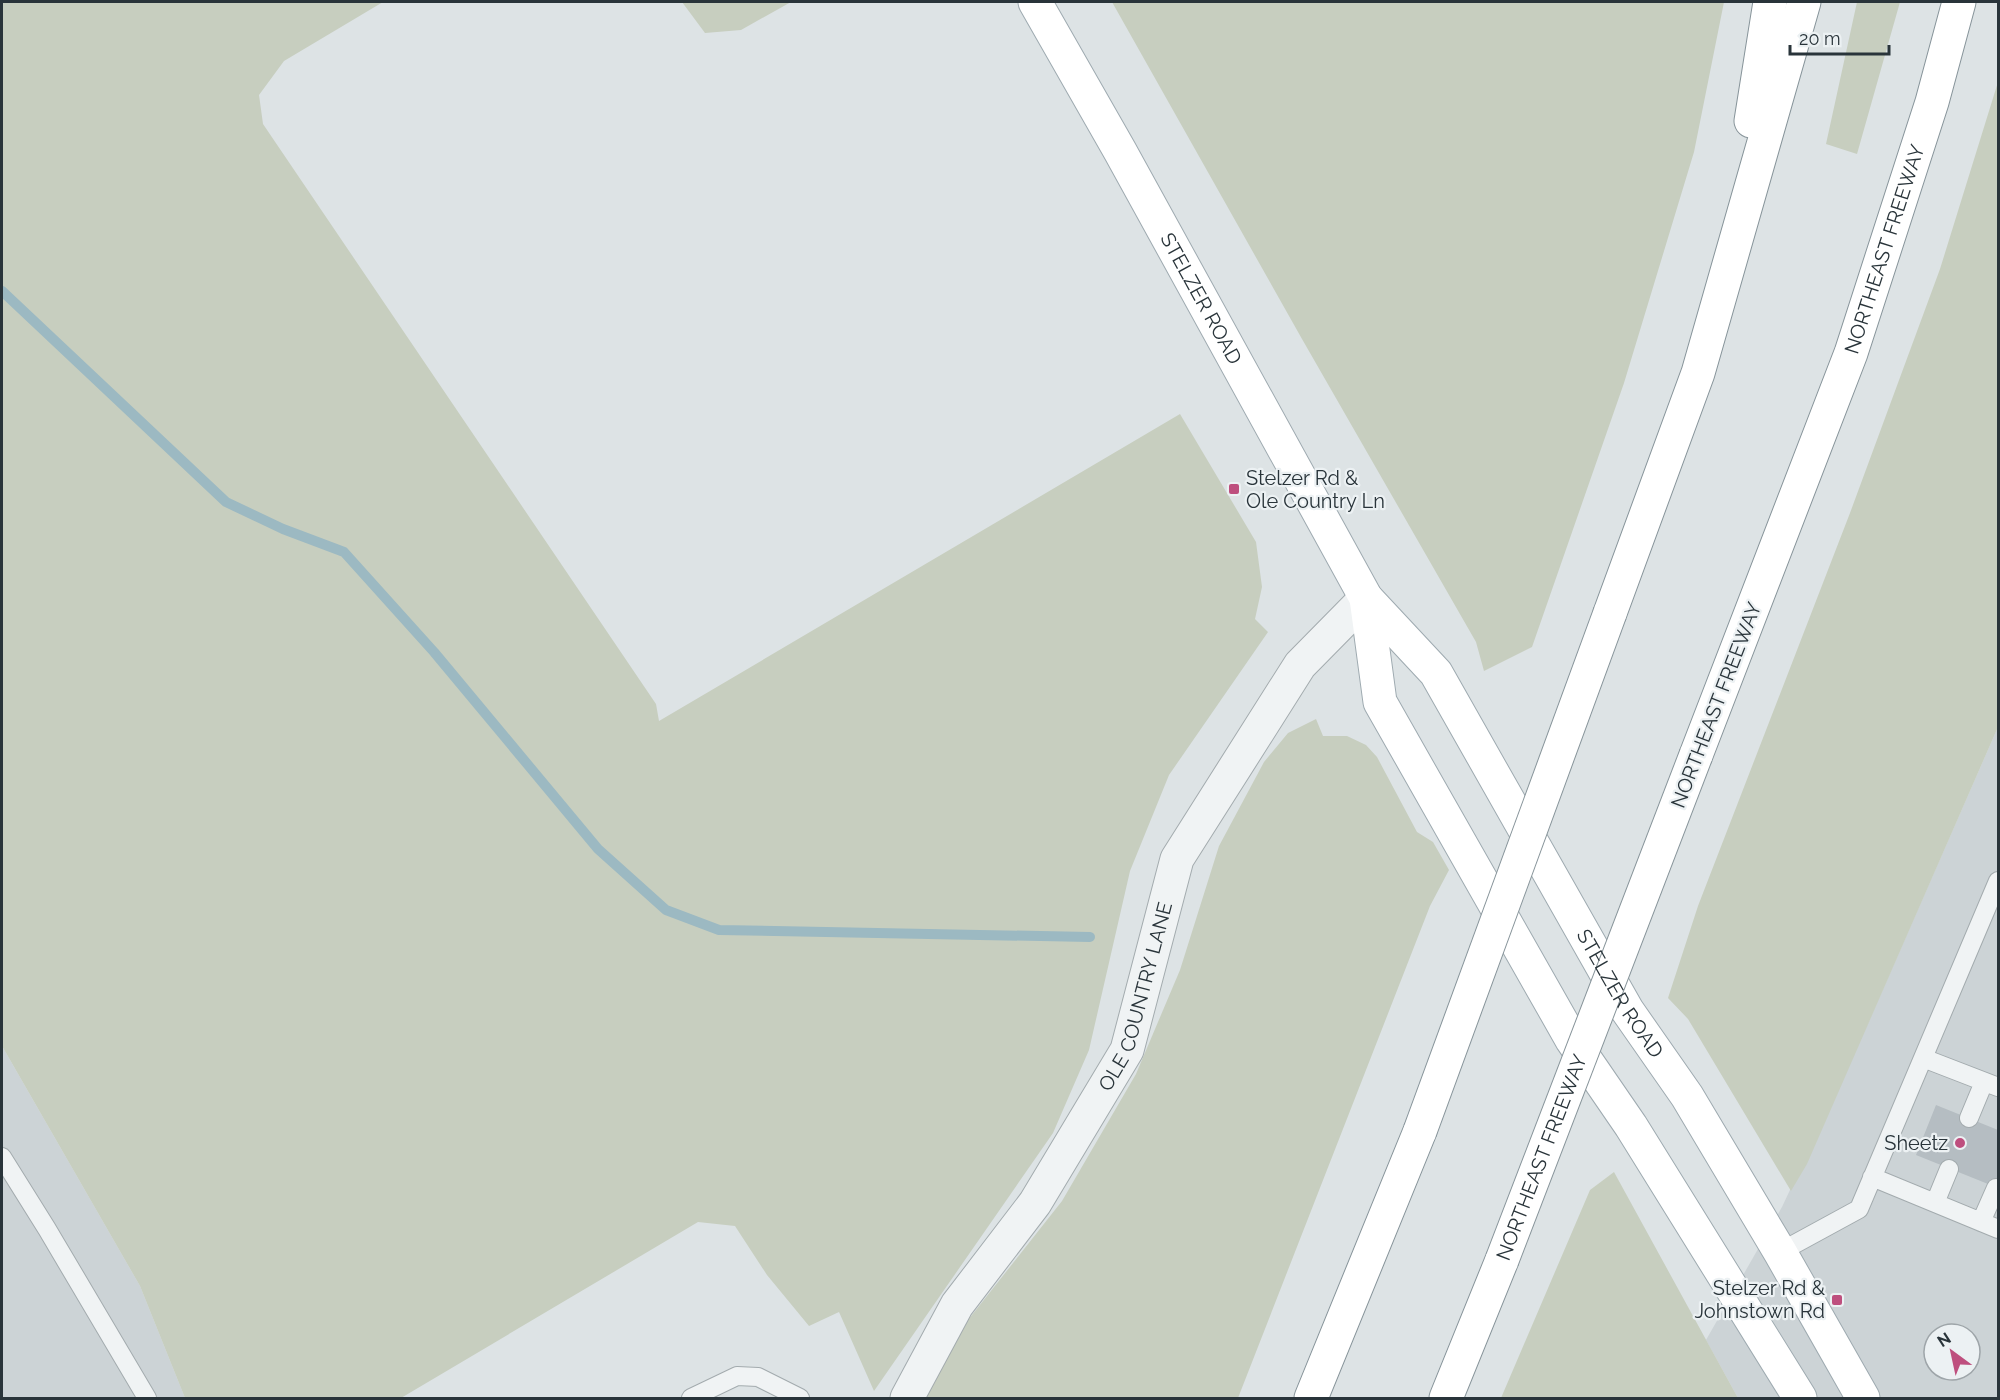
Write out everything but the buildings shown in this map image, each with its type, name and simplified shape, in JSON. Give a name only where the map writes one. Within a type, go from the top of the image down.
[{"type":"main road","name":"STELZER ROAD","points":[[1035,2],[1120,151],[1366,598],[1436,673],[1627,1010],[1687,1096],[1780,1252],[1863,1398]]},
{"type":"main road","points":[[1727,270],[1770,2]]},
{"type":"main road","points":[[1311,1398],[1420,1131],[1698,373],[1804,2]]},
{"type":"main road","name":"NORTHEAST FREEWAY","points":[[1446,1398],[1502,1260],[1851,353],[1932,102],[1959,2]]},
{"type":"main road","name":"STELZER ROAD","points":[[1366,598],[1380,702],[1572,1040],[1631,1126],[1800,1398]]},
{"type":"street","name":"OLE COUNTRY LANE","points":[[907,1398],[957,1305],[1035,1203],[1127,1050],[1177,859],[1300,665],[1366,598]]},
{"type":"lane","points":[[1780,1252],[1858,1209],[1998,881]]},
{"type":"lane","points":[[1923,1058],[1991,1084],[1969,1118]]},
{"type":"lane","points":[[2,1157],[147,1398]]},
{"type":"lane","points":[[1935,1203],[1949,1169]]},
{"type":"lane","points":[[1872,1177],[1998,1229]]},
{"type":"lane","points":[[1981,1222],[1996,1188]]},
{"type":"lane","points":[[691,1398],[737,1376],[758,1377],[800,1398]]},
{"type":"shaded area","points":[[1998,727],[1998,1398],[1738,1398],[1706,1340],[1782,1207],[1869,1021]]},
{"type":"shaded area","points":[[2,1046],[140,1286],[185,1398],[2,1398]]},
{"type":"green space","points":[[2,2],[383,2],[284,61],[259,95],[263,124],[656,704],[659,721],[1180,414],[1256,542],[1262,587],[1255,619],[1268,632],[1169,775],[1130,871],[1089,1050],[1053,1133],[874,1391],[839,1312],[809,1326],[767,1275],[735,1226],[698,1222],[401,1398],[185,1398],[140,1286],[2,1046]]},
{"type":"green space","points":[[682,2],[791,2],[741,30],[705,33]]},
{"type":"green space","points":[[1112,2],[1724,2],[1694,152],[1624,383],[1532,647],[1484,671],[1476,642]]},
{"type":"green space","points":[[1857,2],[1900,2],[1857,154],[1826,144]]},
{"type":"green space","points":[[1998,82],[1998,727],[1807,1164],[1791,1191],[1688,1019],[1668,998],[1698,906],[1850,513],[1940,269]]},
{"type":"green space","points":[[1316,719],[1323,736],[1347,736],[1366,745],[1377,757],[1417,832],[1433,842],[1449,870],[1430,906],[1238,1398],[924,1398],[968,1320],[1062,1201],[1136,1074],[1180,970],[1219,846],[1264,762],[1288,733]]},
{"type":"green space","points":[[1614,1172],[1738,1398],[1501,1398],[1590,1190]]},
{"type":"waterway","points":[[2,291],[226,502],[283,529],[344,552],[434,652],[598,849],[666,910],[719,930],[1090,937]]},
{"type":"place","name":"Stelzer Rd & Ole Country Ln","points":[[1234,489]]},
{"type":"place","name":"Sheetz","points":[[1960,1143]]},
{"type":"place","name":"Stelzer Rd & Johnstown Rd","points":[[1837,1300]]}]
